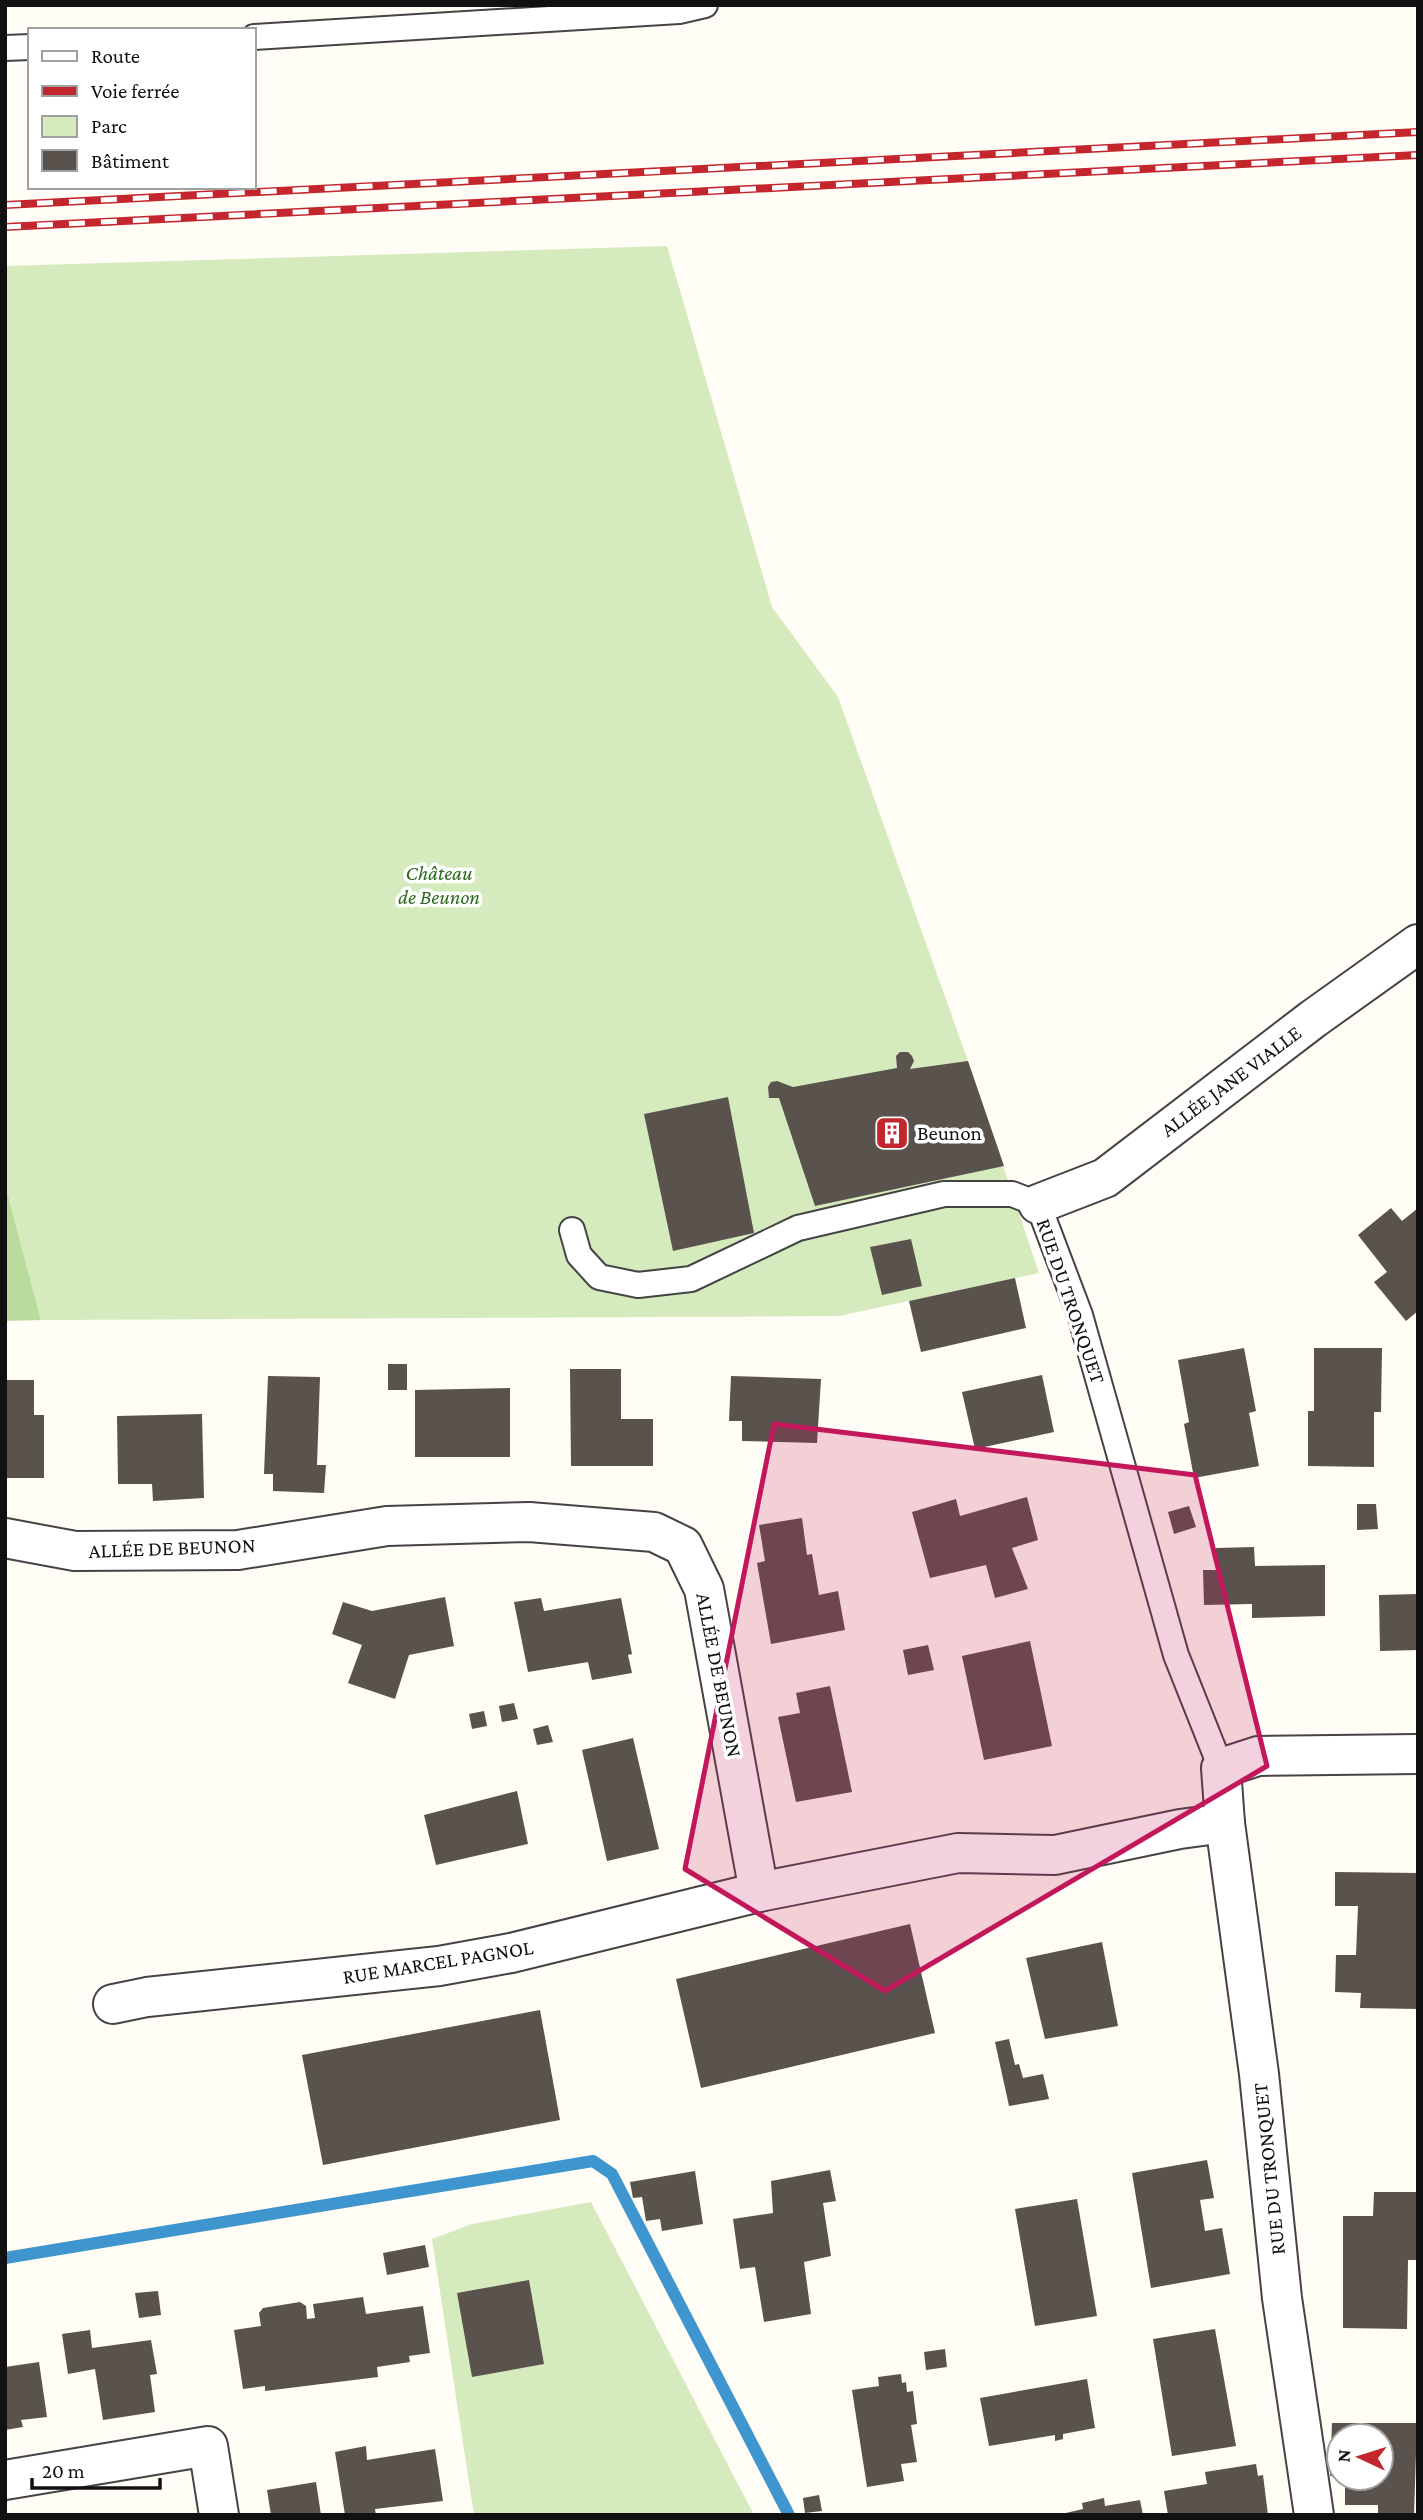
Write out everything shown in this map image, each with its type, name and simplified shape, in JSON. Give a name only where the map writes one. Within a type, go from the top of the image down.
[{"type":"street","name":"ALLÉE JANE VIALLE","points":[[1038,1204],[1105,1178],[1313,1019],[1418,944]]},
{"type":"street","name":"ALLÉE DE BEUNON","points":[[5,1538],[75,1551],[102,1551],[238,1549],[387,1526],[529,1522],[654,1532],[683,1546],[704,1589],[759,1892]]},
{"type":"street","points":[[759,1892],[958,1853],[1055,1855],[1180,1829],[1225,1823],[1221,1768],[1258,1756],[1418,1754]]},
{"type":"street","name":"RUE DU TRONQUET","points":[[1225,1823],[1259,2074],[1282,2298],[1314,2515]]},
{"type":"street","name":"RUE MARCEL PAGNOL","points":[[113,2004],[147,1997],[439,1966],[538,1947],[759,1892]]},
{"type":"street","points":[[5,2480],[208,2446],[219,2515]]},
{"type":"lane","points":[[256,37],[679,11],[705,5]]},
{"type":"lane","points":[[5,48],[28,47]]},
{"type":"lane","name":"RUE DU TRONQUET","points":[[572,1230],[579,1255],[599,1277],[638,1285],[691,1279],[797,1228],[944,1194],[1012,1194],[1038,1204],[1080,1315],[1176,1656],[1221,1768]]},
{"type":"highlighted area","points":[[774,1424],[1195,1475],[1267,1766],[885,1991],[685,1869]]},
{"type":"green space","name":"Château de Beunon","points":[[667,246],[772,607],[838,697],[968,1061],[1039,1273],[839,1316],[41,1320],[5,1184],[5,266]]},
{"type":"green space","points":[[5,1184],[41,1320],[5,1321]]},
{"type":"green space","points":[[591,2202],[754,2515],[474,2515],[432,2239],[472,2224]]},
{"type":"building","name":"Beunon","points":[[900,1052],[908,1052],[912,1056],[914,1061],[910,1069],[968,1061],[1004,1166],[815,1206],[779,1098],[769,1098],[768,1087],[771,1082],[777,1081],[793,1087],[897,1068],[896,1056]]},
{"type":"building","points":[[728,1097],[754,1233],[673,1251],[644,1114]]},
{"type":"building","points":[[1391,1208],[1402,1221],[1418,1208],[1418,1311],[1406,1321],[1374,1282],[1387,1272],[1358,1235]]},
{"type":"building","points":[[911,1239],[922,1286],[882,1295],[870,1247]]},
{"type":"building","points":[[1015,1278],[1026,1328],[921,1352],[909,1301]]},
{"type":"building","points":[[1244,1348],[1256,1411],[1249,1413],[1259,1466],[1194,1478],[1184,1424],[1189,1422],[1178,1360]]},
{"type":"building","points":[[1314,1348],[1382,1348],[1381,1412],[1374,1412],[1374,1467],[1308,1466],[1308,1411],[1314,1411]]},
{"type":"building","points":[[388,1364],[407,1364],[407,1390],[388,1390]]},
{"type":"building","points":[[570,1369],[621,1369],[621,1419],[653,1419],[653,1466],[571,1466]]},
{"type":"building","points":[[1042,1375],[1054,1432],[975,1449],[962,1392]]},
{"type":"building","points":[[268,1376],[320,1377],[317,1465],[326,1465],[324,1493],[273,1491],[273,1474],[264,1474]]},
{"type":"building","points":[[731,1376],[821,1379],[817,1443],[742,1441],[742,1421],[729,1421]]},
{"type":"building","points":[[5,1380],[34,1380],[34,1415],[44,1415],[44,1478],[5,1478]]},
{"type":"building","points":[[510,1388],[510,1457],[415,1457],[415,1390]]},
{"type":"building","points":[[202,1414],[204,1498],[153,1501],[152,1484],[118,1484],[117,1416]]},
{"type":"building","points":[[1027,1497],[1038,1540],[1012,1548],[1028,1589],[995,1598],[986,1565],[930,1578],[912,1512],[956,1499],[960,1516]]},
{"type":"building","points":[[1357,1504],[1376,1504],[1378,1529],[1357,1530]]},
{"type":"building","points":[[1189,1506],[1196,1527],[1174,1534],[1168,1512]]},
{"type":"building","points":[[802,1518],[807,1555],[812,1554],[819,1595],[838,1591],[845,1630],[771,1644],[757,1563],[765,1561],[759,1525]]},
{"type":"building","points":[[1254,1547],[1255,1566],[1325,1565],[1325,1616],[1252,1618],[1252,1604],[1204,1605],[1203,1570],[1216,1570],[1216,1548]]},
{"type":"building","points":[[1418,1594],[1418,1650],[1380,1651],[1379,1595]]},
{"type":"building","points":[[445,1597],[454,1646],[409,1655],[395,1699],[348,1683],[362,1645],[332,1634],[343,1602],[372,1611]]},
{"type":"building","points":[[541,1598],[544,1611],[621,1598],[632,1654],[628,1655],[632,1673],[592,1680],[588,1662],[528,1672],[514,1602]]},
{"type":"building","points":[[1030,1641],[1052,1746],[984,1760],[962,1656]]},
{"type":"building","points":[[928,1645],[934,1670],[908,1675],[903,1650]]},
{"type":"building","points":[[830,1686],[852,1792],[796,1802],[778,1717],[800,1713],[796,1693]]},
{"type":"building","points":[[514,1703],[518,1719],[502,1722],[499,1706]]},
{"type":"building","points":[[484,1711],[487,1726],[472,1729],[469,1714]]},
{"type":"building","points":[[548,1725],[553,1742],[537,1745],[533,1729]]},
{"type":"building","points":[[633,1738],[659,1849],[607,1861],[582,1750]]},
{"type":"building","points":[[517,1791],[528,1844],[436,1865],[424,1815]]},
{"type":"building","points":[[1335,1872],[1418,1873],[1418,2009],[1360,2008],[1361,1993],[1335,1992],[1336,1955],[1356,1955],[1358,1906],[1335,1906]]},
{"type":"building","points":[[910,1924],[935,2033],[701,2088],[676,1979]]},
{"type":"building","points":[[1102,1942],[1118,2026],[1045,2039],[1026,1958]]},
{"type":"building","points":[[540,2010],[560,2120],[323,2165],[302,2055]]},
{"type":"building","points":[[1009,2039],[1015,2065],[1019,2064],[1023,2078],[1043,2074],[1049,2099],[1009,2106],[995,2042]]},
{"type":"building","points":[[1207,2160],[1214,2198],[1200,2200],[1205,2231],[1222,2228],[1230,2274],[1151,2288],[1132,2173]]},
{"type":"building","points":[[830,2170],[836,2201],[823,2203],[831,2256],[804,2262],[811,2314],[764,2322],[755,2267],[740,2269],[733,2219],[773,2213],[771,2181]]},
{"type":"building","points":[[695,2171],[703,2224],[662,2231],[660,2219],[646,2221],[642,2197],[633,2198],[630,2182]]},
{"type":"building","points":[[1374,2192],[1418,2192],[1418,2260],[1408,2260],[1407,2329],[1343,2328],[1343,2216],[1373,2216]]},
{"type":"building","points":[[1077,2199],[1097,2316],[1035,2326],[1015,2209]]},
{"type":"building","points":[[425,2245],[429,2267],[387,2275],[383,2253]]},
{"type":"building","points":[[529,2280],[544,2364],[472,2377],[457,2293]]},
{"type":"building","points":[[158,2291],[161,2315],[139,2318],[135,2293]]},
{"type":"building","points":[[363,2297],[366,2314],[423,2306],[430,2353],[409,2356],[410,2362],[377,2367],[378,2377],[265,2391],[265,2386],[243,2389],[234,2330],[261,2326],[259,2313],[263,2308],[300,2302],[306,2306],[307,2319],[315,2318],[313,2304]]},
{"type":"building","points":[[1215,2329],[1236,2446],[1172,2456],[1153,2339]]},
{"type":"building","points":[[90,2330],[92,2348],[151,2340],[157,2374],[150,2375],[155,2412],[103,2420],[95,2369],[68,2374],[62,2334]]},
{"type":"building","points":[[945,2349],[947,2367],[926,2370],[924,2352]]},
{"type":"building","points":[[39,2362],[47,2417],[21,2420],[23,2427],[5,2430],[5,2367]]},
{"type":"building","points":[[901,2374],[902,2383],[906,2382],[907,2392],[913,2391],[917,2424],[911,2425],[917,2462],[901,2464],[904,2481],[867,2487],[852,2390],[879,2386],[878,2377]]},
{"type":"building","points":[[1087,2379],[1095,2428],[1063,2434],[1063,2439],[1055,2441],[1055,2435],[989,2446],[980,2398]]},
{"type":"building","points":[[1395,2423],[1417,2423],[1414,2515],[1378,2515],[1378,2505],[1345,2505],[1345,2492],[1395,2492]]},
{"type":"building","points":[[366,2446],[367,2460],[435,2449],[443,2501],[375,2509],[376,2515],[345,2515],[335,2452]]},
{"type":"building","points":[[1256,2464],[1258,2476],[1263,2475],[1268,2515],[1168,2515],[1164,2491],[1207,2484],[1205,2472]]},
{"type":"building","points":[[316,2482],[321,2515],[271,2515],[267,2490]]},
{"type":"building","points":[[819,2495],[822,2511],[805,2513],[803,2498]]},
{"type":"building","points":[[1104,2498],[1105,2506],[1140,2500],[1143,2515],[1057,2515],[1083,2509],[1082,2503]]},
{"type":"waterway","points":[[5,2258],[593,2161],[612,2174],[789,2515]]},
{"type":"railway","points":[[5,205],[1418,132]]},
{"type":"railway","points":[[5,227],[1418,155]]},
{"type":"place","name":"Beunon","points":[[892,1133]]}]
